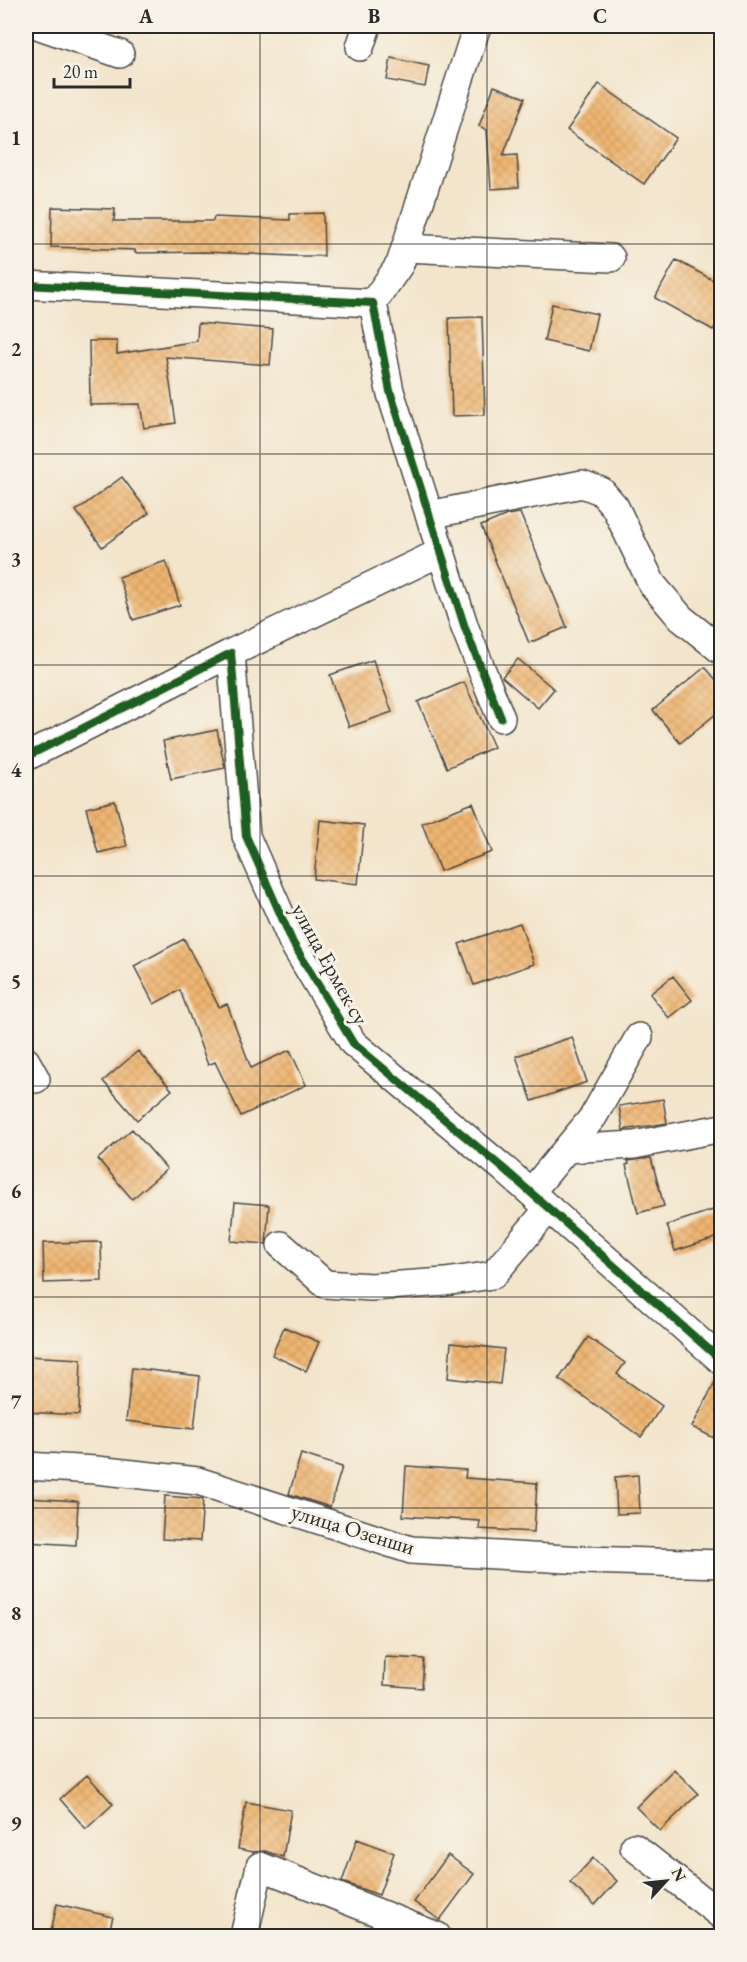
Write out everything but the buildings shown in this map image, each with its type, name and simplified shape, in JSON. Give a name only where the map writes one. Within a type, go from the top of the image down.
[{"type":"street","points":[[40,26],[120,54]]},
{"type":"street","points":[[477,26],[406,248],[400,264],[374,303],[390,391],[465,628],[501,718]]},
{"type":"street","points":[[406,248],[610,258]]},
{"type":"street","points":[[26,285],[374,303]]},
{"type":"street","points":[[429,515],[582,484],[601,491],[615,507],[652,584],[681,618],[722,651]]},
{"type":"street","points":[[26,758],[231,652],[441,552]]},
{"type":"street","name":"улица Ермек су","points":[[231,652],[246,836],[293,943],[353,1043],[540,1200],[722,1360]]},
{"type":"street","points":[[281,1245],[325,1284],[371,1287],[445,1282],[493,1275],[540,1200],[567,1149],[593,1117],[639,1037]]},
{"type":"street","points":[[567,1149],[634,1145],[722,1128]]},
{"type":"street","points":[[695,1337],[722,1331]]},
{"type":"street","name":"улица Озенши","points":[[26,1466],[96,1470],[198,1481],[411,1550],[584,1560],[722,1564]]},
{"type":"street","points":[[634,1847],[722,1916]]},
{"type":"street","points":[[244,1936],[260,1866],[437,1936]]},
{"type":"cycle path","points":[[26,285],[373,303],[390,391],[465,628],[501,718]]},
{"type":"cycle path","points":[[26,757],[231,653],[246,836],[293,943],[353,1043],[504,1169],[722,1361]]}]
